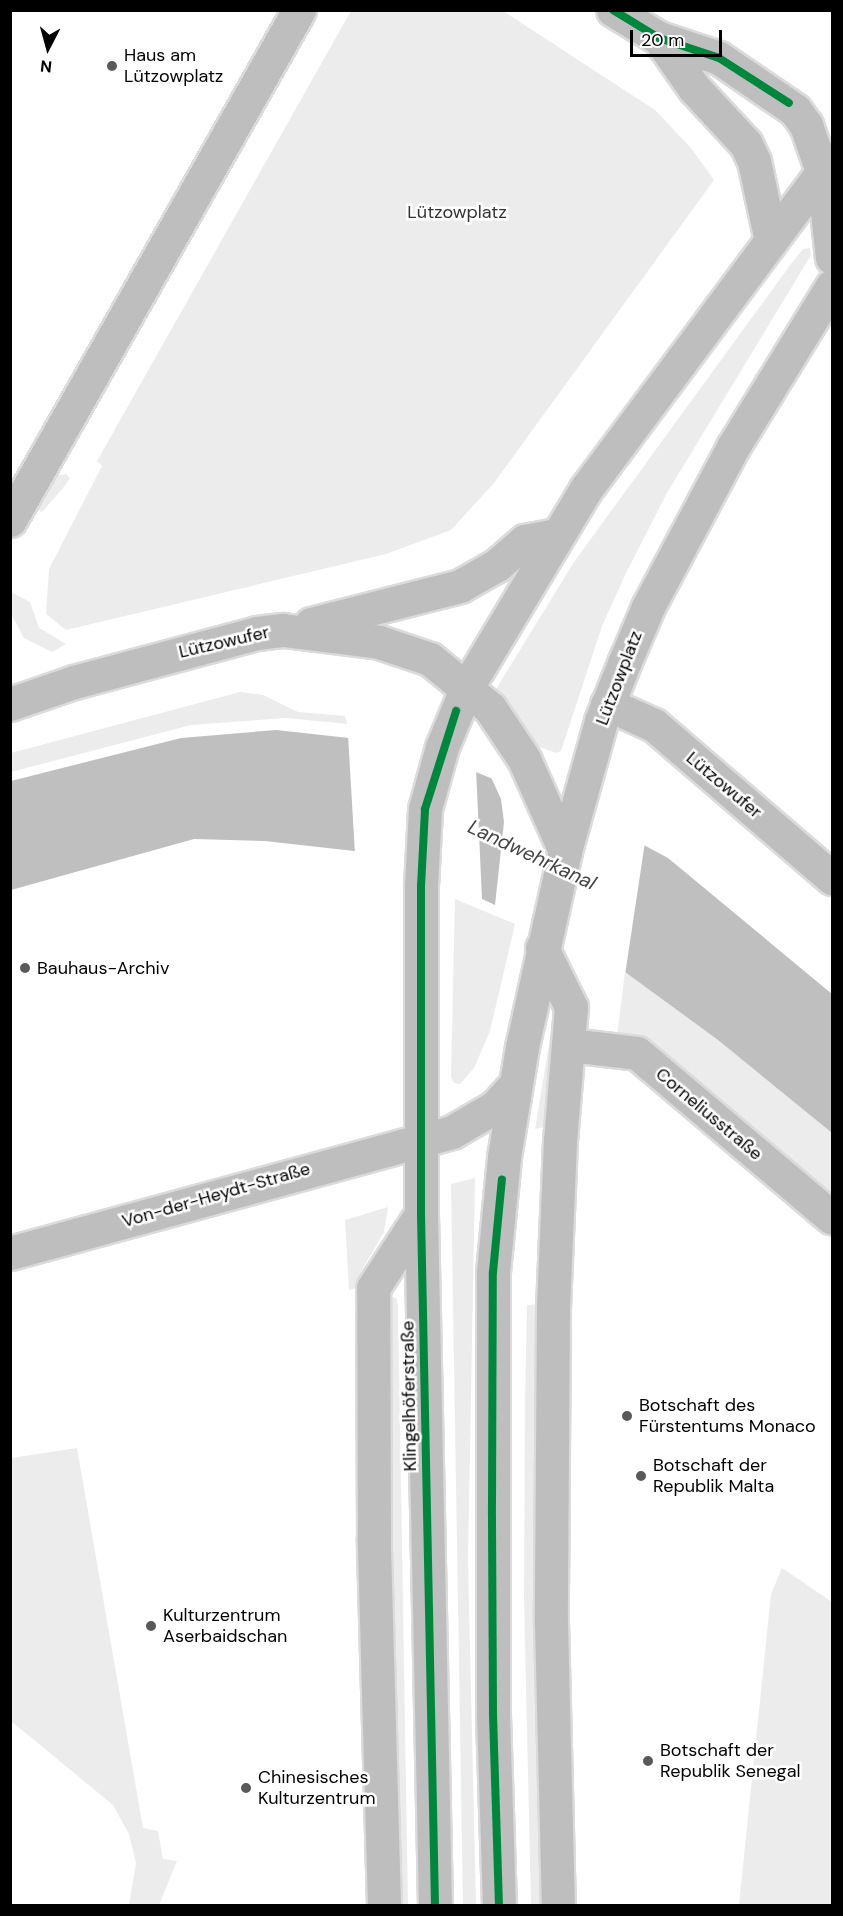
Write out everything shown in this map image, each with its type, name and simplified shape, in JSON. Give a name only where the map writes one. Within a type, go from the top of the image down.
[{"type":"main road","points":[[10,520],[299,10]]},
{"type":"main road","points":[[614,10],[658,38],[719,58],[789,103],[806,125],[828,167],[832,258]]},
{"type":"main road","points":[[658,38],[694,88],[746,144],[754,161],[771,240]]},
{"type":"main road","points":[[467,687],[557,535],[626,434],[828,167]]},
{"type":"main road","name":"Lützowplatz","points":[[543,943],[565,851],[607,704],[648,607],[728,457],[832,286]]},
{"type":"main road","points":[[283,630],[460,586],[497,565],[525,541],[557,535]]},
{"type":"main road","name":"Lützowufer","points":[[11,702],[232,637],[283,630],[364,639],[409,651],[430,659],[467,687],[500,720],[532,776],[565,851]]},
{"type":"main road","name":"Klingelhöferstraße","points":[[435,1905],[421,1214],[421,886],[425,809],[442,747],[467,687]]},
{"type":"main road","name":"Lützowufer","points":[[607,704],[654,725],[832,878]]},
{"type":"main road","points":[[543,943],[571,1007],[570,1045],[560,1141],[553,1308],[551,1635],[558,1905]]},
{"type":"main road","points":[[500,1905],[493,1713],[493,1272],[515,1085],[543,943]]},
{"type":"main road","name":"Corneliusstraße","points":[[570,1045],[637,1053],[832,1218]]},
{"type":"main road","points":[[422,1141],[473,1122],[515,1085]]},
{"type":"main road","name":"Von-der-Heydt-Straße","points":[[10,1253],[353,1156],[422,1141]]},
{"type":"main road","name":"Klingelhöferstraße","points":[[384,1905],[374,1538],[374,1288],[421,1214]]},
{"type":"green space","name":"Lützowplatz","points":[[351,11],[503,11],[655,110],[691,148],[714,180],[494,483],[451,530],[386,554],[66,630],[46,614],[49,569],[102,466],[97,461]]},
{"type":"green space","points":[[810,248],[811,255],[667,493],[626,573],[602,626],[561,751],[556,753],[531,744],[496,689],[574,562],[791,264],[803,249]]},
{"type":"green space","points":[[66,474],[70,478],[63,488],[42,512],[38,510],[56,476]]},
{"type":"green space","points":[[11,592],[30,602],[39,628],[66,644],[52,652],[24,638],[11,614]]},
{"type":"green space","points":[[240,692],[263,695],[298,712],[345,716],[347,724],[286,718],[191,725],[11,772],[11,753]]},
{"type":"green space","points":[[455,899],[515,924],[490,1031],[474,1068],[460,1084],[454,1083],[451,1077]]},
{"type":"green space","points":[[625,972],[718,1040],[832,1133],[832,1203],[617,1037]]},
{"type":"green space","points":[[553,1020],[561,1021],[549,1126],[535,1129]]},
{"type":"green space","points":[[475,1178],[468,1561],[476,1905],[463,1906],[451,1184]]},
{"type":"green space","points":[[388,1207],[384,1232],[362,1270],[357,1288],[349,1290],[345,1220]]},
{"type":"green space","points":[[388,1296],[396,1298],[398,1305],[408,1906],[395,1905]]},
{"type":"green space","points":[[540,1304],[545,1906],[531,1905],[524,1598],[527,1305]]},
{"type":"green space","points":[[77,1448],[143,1828],[158,1831],[163,1859],[177,1861],[159,1905],[129,1905],[136,1863],[129,1834],[113,1805],[11,1721],[11,1458]]},
{"type":"green space","points":[[782,1568],[832,1602],[832,1905],[739,1905],[771,1594]]},
{"type":"water","name":"Landwehrkanal","points":[[276,730],[349,738],[476,772],[612,828],[668,858],[832,994],[832,1133],[718,1040],[625,972],[499,907],[354,851],[265,841],[194,839],[11,890],[11,781],[181,738]]},
{"type":"pier","points":[[348,735],[476,769],[482,899],[495,905],[504,822],[501,799],[489,773],[550,797],[645,842],[625,975],[498,910],[355,854]]},
{"type":"cycle path","points":[[613,10],[659,38],[719,58],[789,103]]},
{"type":"cycle path","points":[[435,1906],[421,1214],[421,886],[425,809],[456,711]]},
{"type":"cycle path","points":[[499,1906],[493,1713],[492,1504],[493,1272],[502,1179]]},
{"type":"place","name":"Haus am Lützowplatz","points":[[112,66]]},
{"type":"place","name":"Bauhaus-Archiv","points":[[25,968]]},
{"type":"place","name":"Botschaft des Fürstentums Monaco","points":[[627,1416]]},
{"type":"place","name":"Botschaft der Republik Malta","points":[[641,1476]]},
{"type":"place","name":"Kulturzentrum Aserbaidschan","points":[[151,1626]]},
{"type":"place","name":"Botschaft der Republik Senegal","points":[[648,1761]]},
{"type":"place","name":"Chinesisches Kulturzentrum","points":[[246,1788]]}]
